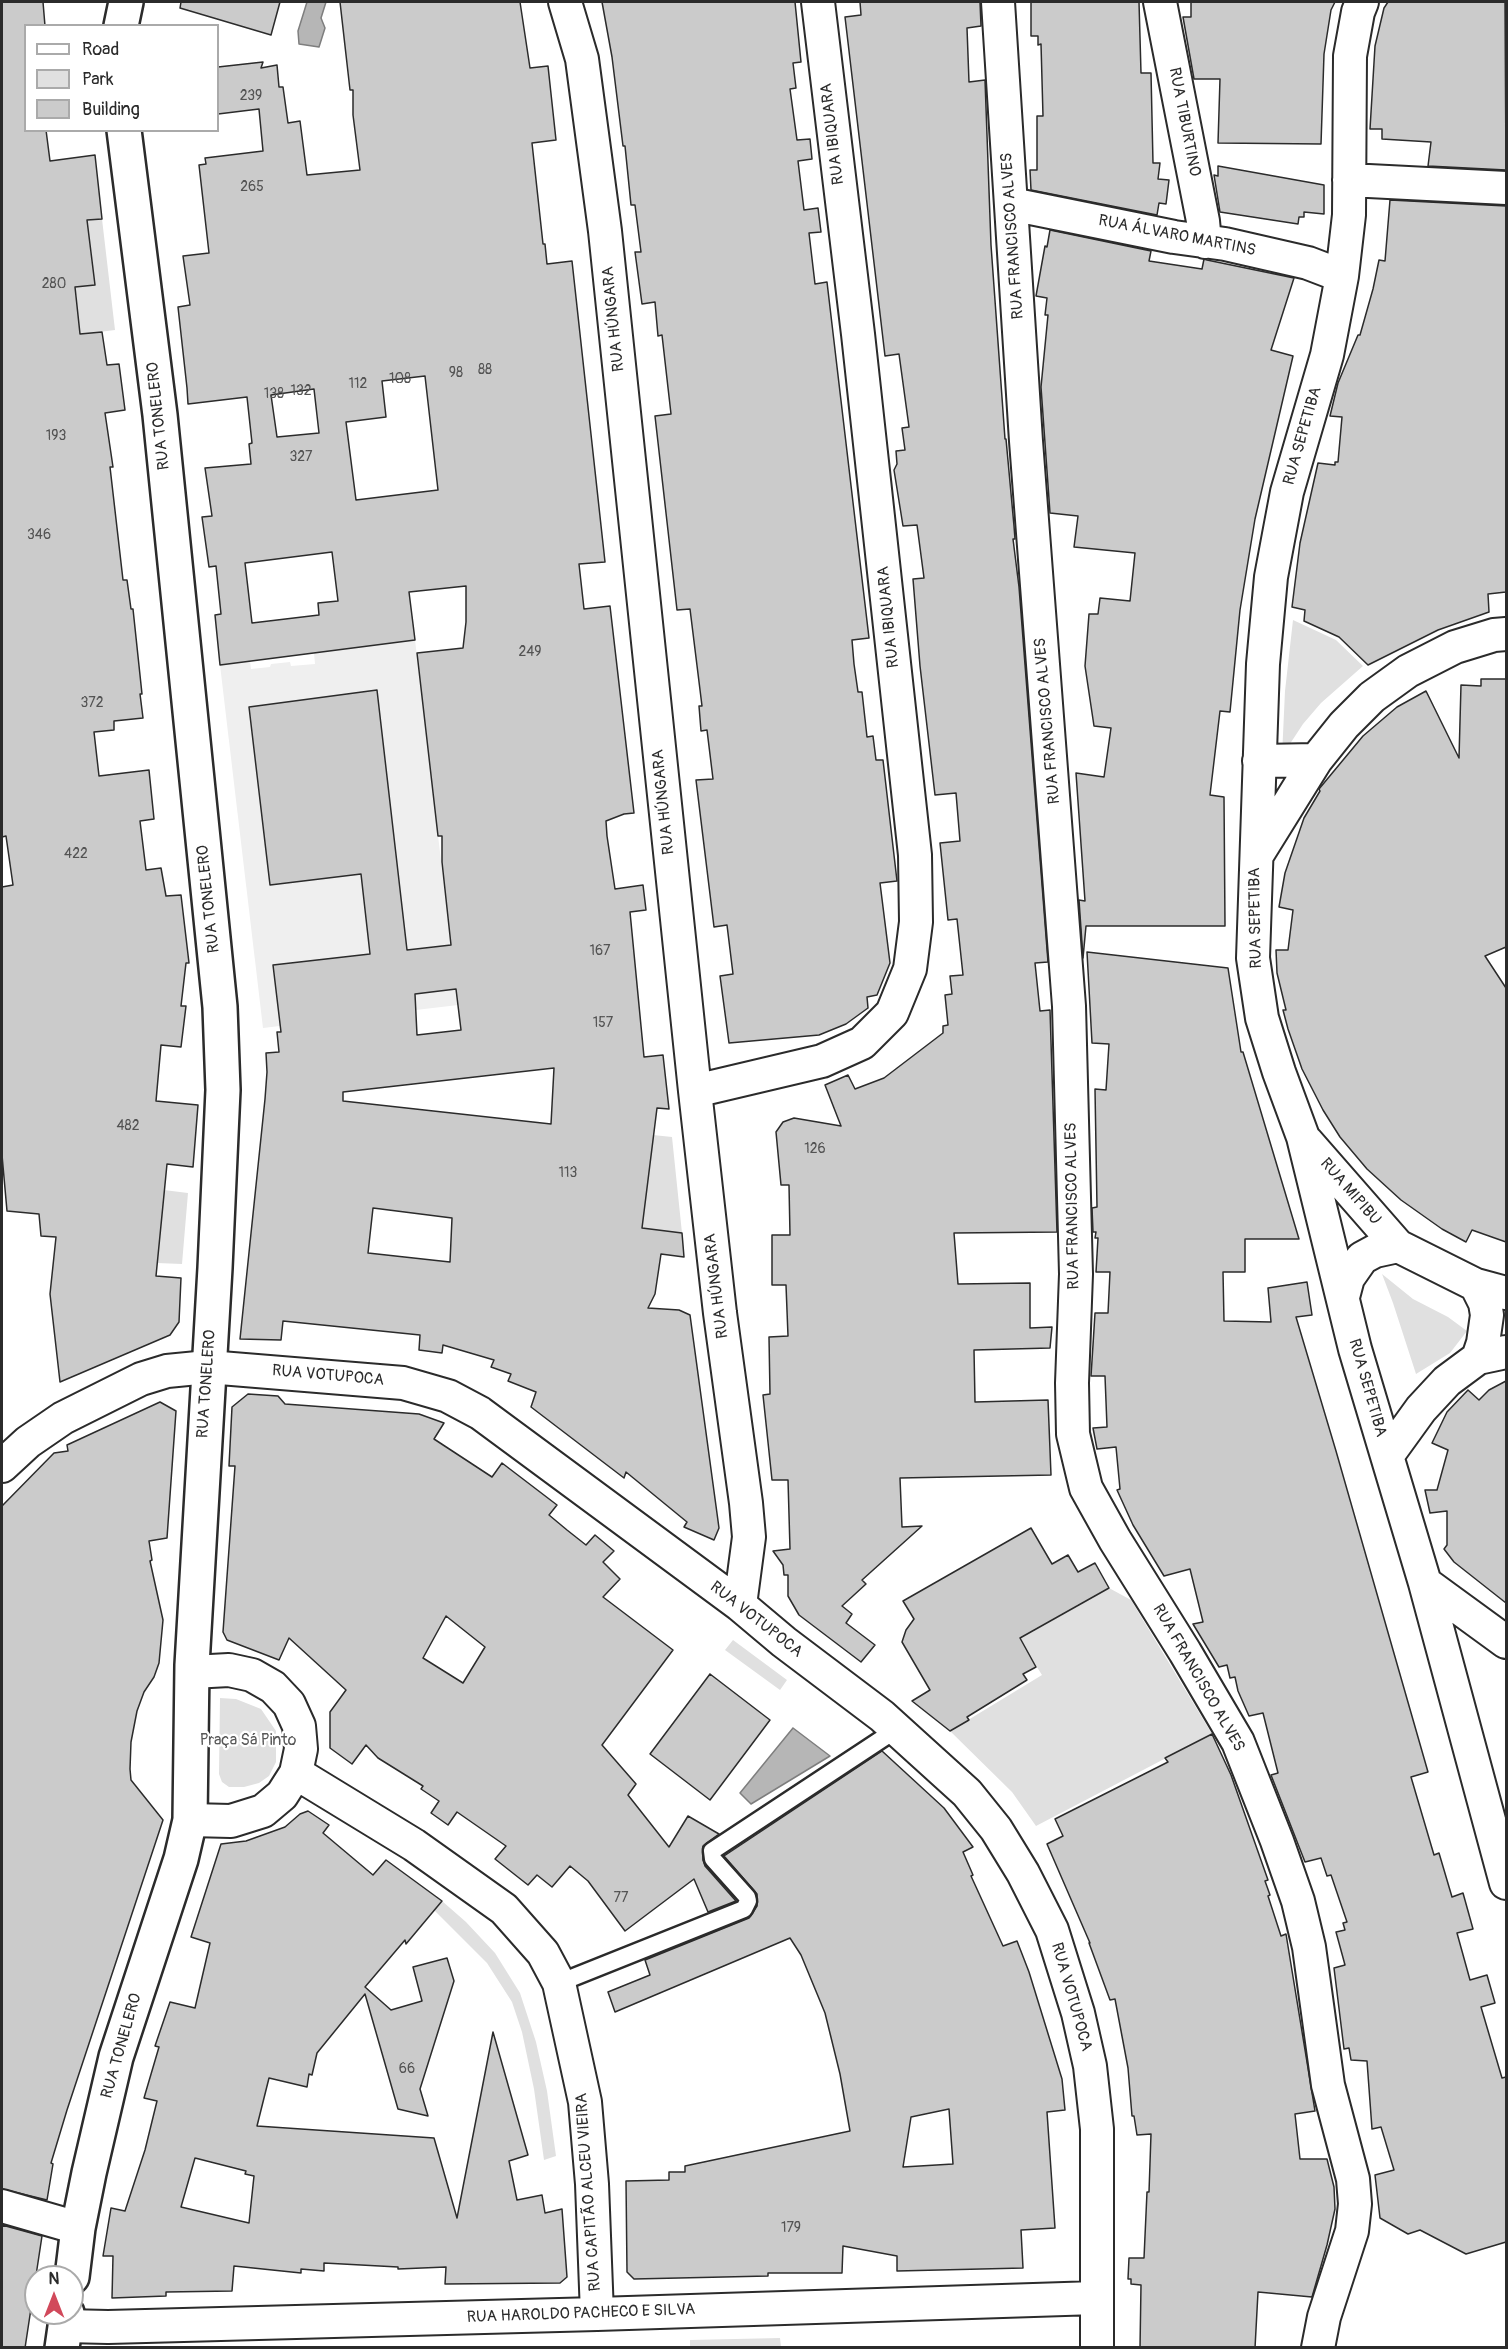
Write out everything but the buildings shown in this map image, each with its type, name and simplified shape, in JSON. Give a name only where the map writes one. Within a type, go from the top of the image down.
[{"type":"street","points":[[121,24],[126,2]]},
{"type":"street","name":"RUA HÚNGARA","points":[[565,2],[582,59],[605,231],[694,1091],[720,1313],[746,1503],[749,1537],[740,1605]]},
{"type":"street","name":"RUA IBIQUARA","points":[[694,1091],[822,1061],[862,1043],[892,1013],[910,969],[916,922],[915,855],[859,346],[818,2]]},
{"type":"street","name":"RUA FRANCISCO ALVES","points":[[998,2],[1026,441],[1069,1006],[1076,1274],[1072,1383],[1073,1434],[1086,1488],[1115,1540],[1238,1742],[1298,1901],[1309,1947],[1328,2085],[1353,2179],[1355,2204],[1352,2231],[1324,2317],[1318,2348]]},
{"type":"street","name":"RUA TIBURTINO","points":[[1160,2],[1203,221],[1205,242]]},
{"type":"street","name":"RUA SEPETIBA","points":[[1362,2],[1350,56],[1349,215],[1342,276],[1327,355],[1287,492],[1271,577],[1263,664],[1253,957],[1262,1018],[1303,1137],[1342,1297],[1425,1584],[1506,1882]]},
{"type":"street","name":"RUA TONELERO","points":[[124,132],[160,415],[220,1007],[223,1090],[192,1672]]},
{"type":"street","points":[[1349,180],[1506,188]]},
{"type":"street","name":"RUA ÁLVARO MARTINS","points":[[1011,204],[1205,242],[1226,244],[1308,263],[1342,276]]},
{"type":"street","points":[[1255,859],[1316,760],[1344,725],[1372,697],[1408,670],[1455,647],[1506,634]]},
{"type":"street","points":[[1259,761],[1316,760]]},
{"type":"street","points":[[1257,824],[1288,806]]},
{"type":"street","name":"RUA MIPIBU","points":[[1303,1137],[1398,1246],[1476,1285],[1506,1293]]},
{"type":"street","name":"RUA MIPIBU","points":[[1342,1297],[1348,1278],[1362,1258],[1375,1251],[1398,1246]]},
{"type":"street","points":[[1387,1456],[1421,1409],[1441,1388],[1492,1355],[1483,1343],[1487,1315],[1485,1303],[1476,1285]]},
{"type":"street","name":"RUA VOTUPOCA","points":[[2,1466],[28,1442],[63,1418],[111,1392],[166,1371],[208,1366],[403,1383],[448,1396],[480,1413],[740,1605],[897,1729],[968,1793],[996,1829],[1023,1873],[1052,1930],[1078,2013],[1090,2066],[1097,2129],[1098,2348]]},
{"type":"street","points":[[1425,1584],[1506,1642]]},
{"type":"street","points":[[229,1670],[252,1675],[273,1687],[289,1704],[299,1726],[301,1749],[296,1773],[282,1795],[263,1811],[231,1821],[190,1820],[192,1672],[229,1670]]},
{"type":"street","name":"RUA CAPITÃO ALCEU VIEIRA","points":[[296,1773],[414,1845],[504,1909],[543,1953],[559,1983],[585,2102],[592,2184],[597,2314]]},
{"type":"street","name":"RUA TONELERO","points":[[73,2265],[78,2228],[116,2057],[181,1859],[190,1820]]},
{"type":"street","points":[[2,2206],[78,2228]]},
{"type":"street","name":"RUA HAROLDO PACHECO E SILVA","points":[[65,2329],[1096,2298]]},
{"type":"lane","points":[[559,1983],[744,1909],[748,1901],[747,1897],[713,1859],[712,1851],[897,1729]]},
{"type":"shaded area","points":[[307,2],[326,2],[321,18],[325,28],[319,47],[299,44],[298,31]]},
{"type":"shaded area","points":[[415,640],[458,1005],[263,1028],[220,665],[250,661],[251,669],[290,662],[291,666],[315,664],[314,653]]},
{"type":"shaded area","points":[[793,1728],[830,1756],[751,1804],[740,1793]]},
{"type":"green space","points":[[102,219],[115,330],[67,336],[77,302],[72,255],[62,223]]},
{"type":"green space","points":[[1293,620],[1336,640],[1363,666],[1321,703],[1303,724],[1282,756],[1285,691]]},
{"type":"green space","points":[[653,1135],[672,1137],[682,1233],[642,1228]]},
{"type":"green space","points":[[164,1190],[188,1193],[182,1264],[157,1263]]},
{"type":"green space","points":[[1382,1274],[1413,1299],[1448,1317],[1467,1331],[1450,1353],[1416,1374],[1393,1303]]},
{"type":"green space","points":[[1109,1588],[1131,1600],[1212,1734],[1036,1826],[1012,1792],[950,1731],[1042,1675],[1019,1639]]},
{"type":"green space","points":[[733,1640],[787,1680],[780,1690],[725,1650]]},
{"type":"green space","name":"Praça Sá Pinto","points":[[220,1698],[236,1699],[261,1709],[276,1731],[276,1762],[269,1776],[259,1783],[244,1787],[229,1787],[222,1782],[219,1774]]},
{"type":"green space","points":[[442,1901],[466,1922],[495,1953],[520,1993],[536,2042],[547,2091],[556,2156],[544,2160],[534,2089],[522,2032],[512,2002],[487,1963],[434,1910]]},
{"type":"green space","points":[[780,2338],[781,2347],[690,2347],[690,2340]]}]
